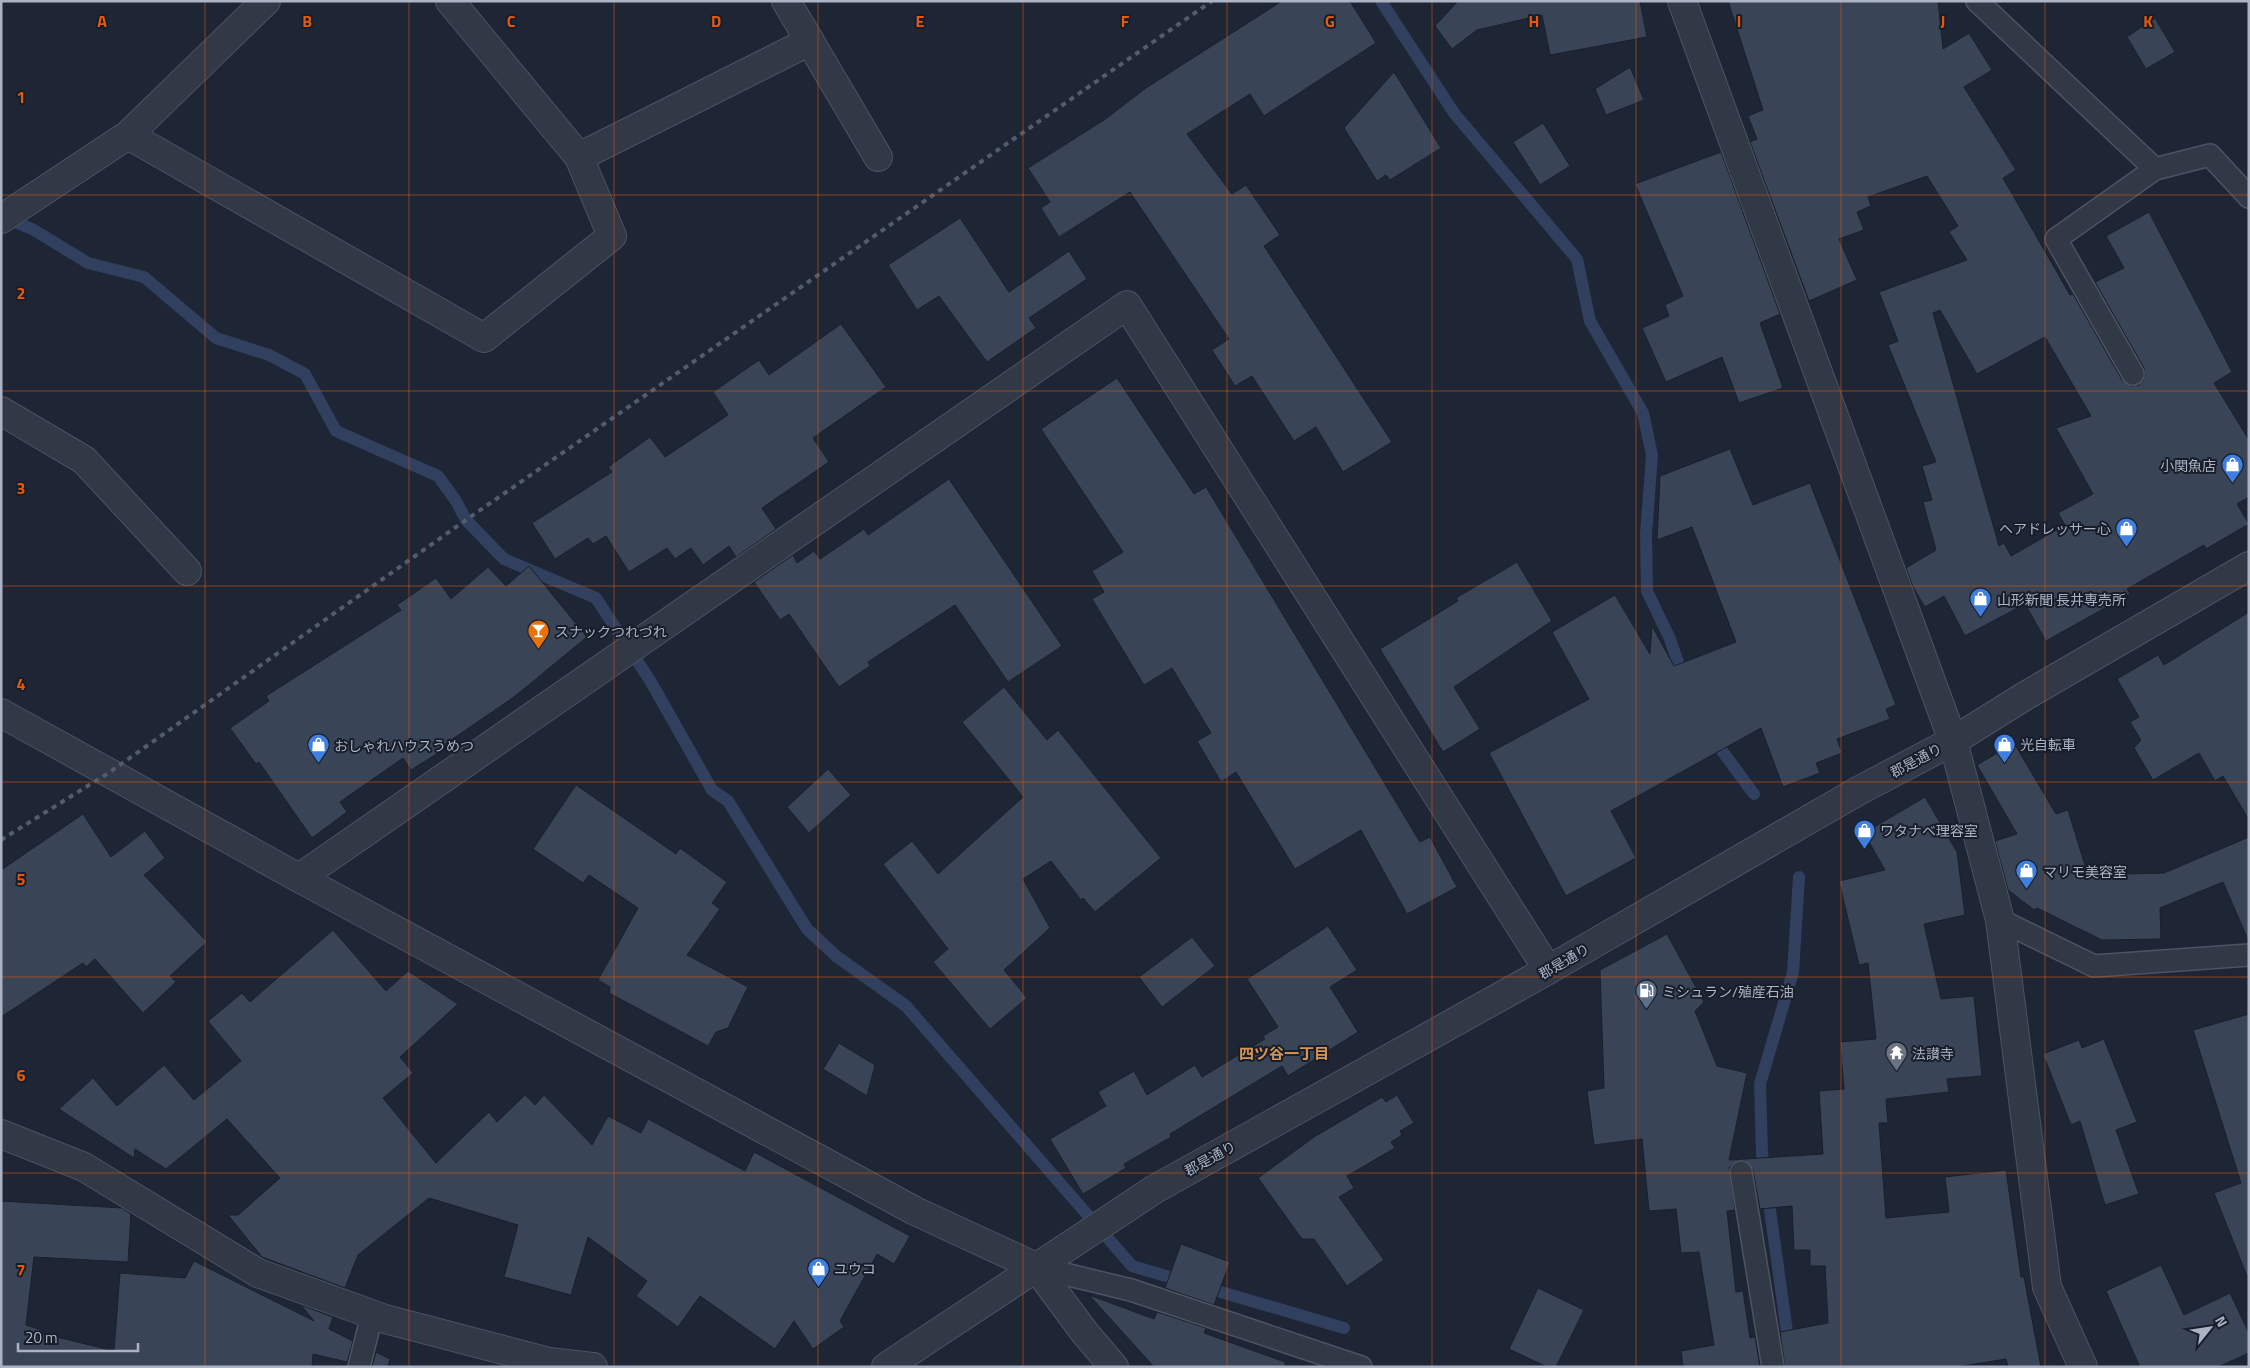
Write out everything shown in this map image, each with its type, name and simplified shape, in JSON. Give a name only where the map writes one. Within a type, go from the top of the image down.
[{"type":"street","points":[[1,219],[128,135],[266,1]]},
{"type":"street","points":[[128,135],[484,338],[612,236],[579,157],[450,1]]},
{"type":"street","points":[[786,1],[878,157]]},
{"type":"street","points":[[1682,1],[1953,741],[2000,920],[2047,1287],[2083,1367]]},
{"type":"street","points":[[579,157],[810,41]]},
{"type":"street","points":[[299,878],[1127,305],[1548,970]]},
{"type":"street","points":[[1,411],[84,460],[187,571]]},
{"type":"street","name":"郡是通り","points":[[886,1367],[1155,1189],[1548,970],[1860,790],[1953,741],[2025,696],[2249,566]]},
{"type":"street","points":[[1,713],[299,878],[915,1211],[1036,1267],[1085,1333],[1114,1367]]},
{"type":"street","points":[[1,1134],[84,1167],[258,1273],[372,1315],[549,1362],[593,1367]]},
{"type":"lane","points":[[1978,1],[2155,169]]},
{"type":"lane","points":[[2133,374],[2056,239],[2155,169],[2210,155],[2249,197]]},
{"type":"lane","points":[[2000,920],[2094,966],[2249,956]]},
{"type":"lane","points":[[1741,1172],[1773,1367]]},
{"type":"lane","points":[[1036,1267],[1131,1290],[1361,1367]]},
{"type":"lane","points":[[358,1367],[372,1315]]},
{"type":"building","points":[[1282,1],[1350,1],[1376,43],[1264,116],[1250,94],[1187,134],[1232,194],[1246,185],[1280,235],[1264,246],[1392,442],[1343,472],[1316,427],[1294,441],[1252,376],[1235,386],[1212,350],[1229,339],[1130,192],[1059,237],[1041,208],[1050,202],[1028,168],[1104,120],[1146,88]]},
{"type":"building","points":[[1458,1],[1640,1],[1647,37],[1550,55],[1542,15],[1477,30],[1452,49],[1435,26]]},
{"type":"building","points":[[1728,1],[1938,1],[1943,49],[1969,33],[1992,70],[1964,87],[2016,170],[2003,178],[2070,295],[2073,294],[2122,380],[2132,386],[2139,385],[2143,381],[2145,375],[2144,368],[2095,282],[2124,268],[2106,236],[2149,212],[2232,372],[2214,383],[2249,440],[2249,497],[2237,504],[2249,524],[2206,549],[2204,545],[2127,589],[2130,594],[2046,641],[2025,604],[1965,636],[1944,596],[1925,607],[1913,587],[1906,568],[1936,550],[1923,502],[1932,500],[1922,466],[1936,462],[1888,345],[1898,341],[1879,292],[1967,260],[1949,232],[1958,226],[1927,176],[1868,197],[1871,206],[1857,212],[1864,230],[1839,239],[1857,280],[1809,301],[1750,142],[1757,139],[1748,116],[1763,110]],"holes":[[[1940,310],[1977,374],[2045,337],[2091,416],[2056,428],[2093,494],[2058,513],[2065,525],[2011,556],[2004,543],[1999,546],[1933,313]]]},
{"type":"building","points":[[2155,18],[2175,52],[2146,69],[2127,37]]},
{"type":"building","points":[[1630,67],[1644,100],[1606,115],[1595,89]]},
{"type":"building","points":[[1394,72],[1441,148],[1390,180],[1386,175],[1377,181],[1344,128]]},
{"type":"building","points":[[1543,123],[1570,166],[1540,185],[1513,142]]},
{"type":"building","points":[[1721,152],[1780,314],[1760,323],[1783,388],[1739,403],[1722,357],[1666,382],[1642,328],[1669,316],[1665,305],[1683,296],[1635,184]]},
{"type":"building","points":[[960,218],[1009,292],[1069,251],[1087,279],[1029,318],[1036,328],[987,362],[939,296],[917,310],[888,265]]},
{"type":"building","points":[[841,324],[886,387],[813,438],[829,462],[762,508],[776,529],[736,557],[729,546],[703,565],[691,548],[675,559],[667,548],[629,572],[606,536],[593,544],[588,538],[555,559],[532,523],[612,472],[608,467],[650,437],[665,457],[728,415],[713,392],[759,360],[769,375]]},
{"type":"building","points":[[1117,378],[1194,494],[1206,487],[1420,842],[1430,837],[1457,887],[1407,914],[1361,830],[1295,869],[1236,772],[1221,782],[1197,741],[1211,733],[1172,668],[1144,685],[1092,599],[1104,592],[1092,571],[1123,552],[1041,429]]},
{"type":"building","points":[[1730,449],[1753,505],[1810,483],[1896,705],[1886,709],[1890,719],[1837,739],[1842,753],[1816,763],[1820,773],[1783,787],[1761,728],[1611,811],[1636,858],[1566,896],[1489,753],[1589,699],[1552,632],[1615,595],[1650,654],[1652,626],[1674,666],[1736,642],[1692,527],[1657,540],[1660,476]]},
{"type":"building","points":[[949,479],[1062,646],[1008,682],[955,605],[868,662],[870,666],[839,687],[789,614],[780,620],[754,582],[793,555],[797,563],[814,551],[820,559],[864,529],[868,535]]},
{"type":"building","points":[[1517,562],[1552,621],[1454,687],[1480,729],[1443,752],[1380,649],[1458,601],[1456,598]]},
{"type":"building","points":[[529,566],[587,637],[514,697],[441,747],[443,750],[411,770],[403,758],[340,802],[347,812],[312,838],[259,762],[256,764],[230,728],[269,701],[266,696],[401,610],[397,605],[436,578],[451,599],[488,567],[506,586]]},
{"type":"building","points":[[2249,612],[2249,820],[2223,776],[2215,781],[2199,753],[2153,780],[2134,748],[2141,740],[2130,722],[2139,717],[2117,679],[2158,655],[2164,665]]},
{"type":"building","points":[[1004,687],[1047,740],[1058,730],[1161,858],[1095,912],[1083,898],[1081,900],[1051,861],[1023,879],[1050,928],[1004,970],[1027,998],[990,1029],[933,962],[948,949],[883,864],[912,841],[938,874],[1023,797],[962,722]]},
{"type":"building","points":[[2014,743],[2056,814],[2068,810],[2088,875],[2164,873],[2249,837],[2249,942],[2223,882],[2160,908],[2161,939],[2102,940],[2037,908],[2034,910],[2008,890],[1995,841],[2017,834],[1977,765]]},
{"type":"building","points":[[828,769],[851,795],[809,833],[787,807]]},
{"type":"building","points":[[576,785],[676,854],[680,848],[727,882],[712,903],[720,909],[687,955],[748,987],[728,1028],[716,1032],[708,1046],[609,993],[610,987],[598,980],[638,908],[589,875],[583,883],[533,849]]},
{"type":"building","points":[[1925,797],[1957,852],[1965,915],[1924,924],[1941,999],[1974,996],[1982,1076],[1947,1079],[1949,1092],[1886,1099],[1888,1123],[1879,1123],[1886,1218],[1949,1212],[1945,1177],[2006,1170],[2021,1277],[2024,1277],[2041,1367],[2008,1367],[2006,1359],[1956,1367],[1785,1367],[1780,1332],[1828,1323],[1825,1266],[1810,1266],[1810,1250],[1794,1250],[1792,1206],[1760,1209],[1753,1170],[1746,1161],[1739,1160],[1729,1168],[1735,1210],[1727,1211],[1736,1292],[1743,1291],[1750,1338],[1755,1337],[1760,1367],[1683,1367],[1681,1351],[1714,1345],[1699,1252],[1681,1253],[1676,1209],[1649,1211],[1642,1139],[1594,1145],[1587,1091],[1604,1088],[1600,970],[1667,934],[1704,1002],[1695,1011],[1717,1066],[1747,1073],[1729,1160],[1823,1154],[1819,1091],[1844,1089],[1840,1042],[1876,1039],[1868,963],[1859,965],[1839,881],[1885,870],[1864,833]]},
{"type":"building","points":[[83,814],[111,857],[145,831],[165,858],[144,875],[207,942],[170,976],[176,982],[143,1013],[95,959],[86,967],[83,963],[1,1017],[1,870]]},
{"type":"building","points":[[1328,926],[1357,970],[1330,987],[1358,1032],[1288,1076],[1282,1066],[1170,1134],[1171,1137],[1124,1164],[1126,1168],[1083,1194],[1050,1139],[1106,1106],[1098,1092],[1134,1071],[1147,1095],[1195,1065],[1202,1077],[1265,1039],[1263,1036],[1278,1027],[1247,979]]},
{"type":"building","points":[[333,930],[386,991],[408,971],[458,1004],[400,1057],[413,1073],[383,1098],[436,1163],[489,1112],[497,1122],[525,1095],[535,1105],[544,1095],[592,1145],[608,1116],[641,1133],[648,1119],[745,1171],[754,1152],[910,1236],[894,1264],[877,1254],[840,1321],[844,1327],[813,1349],[794,1321],[775,1349],[700,1296],[678,1327],[636,1296],[647,1281],[588,1237],[571,1295],[504,1277],[518,1225],[429,1198],[358,1255],[345,1288],[262,1257],[228,1215],[238,1215],[280,1178],[227,1119],[166,1169],[135,1149],[134,1158],[59,1109],[93,1078],[117,1106],[164,1065],[194,1100],[241,1061],[208,1021],[242,993],[250,1002]]},
{"type":"building","points":[[1192,937],[1215,966],[1162,1007],[1139,977]]},
{"type":"building","points":[[2249,1014],[2249,1276],[2247,1276],[2214,1193],[2241,1183],[2193,1030]]},
{"type":"building","points":[[2104,1039],[2137,1122],[2116,1130],[2139,1194],[2105,1205],[2080,1121],[2071,1125],[2043,1054],[2079,1040],[2082,1048]]},
{"type":"building","points":[[839,1043],[875,1065],[867,1096],[823,1069]]},
{"type":"building","points":[[1397,1095],[1414,1123],[1400,1131],[1402,1135],[1391,1142],[1395,1148],[1347,1176],[1354,1188],[1339,1197],[1384,1260],[1347,1286],[1314,1239],[1302,1239],[1258,1178],[1314,1137],[1382,1097],[1386,1102]]},
{"type":"building","points":[[1,1201],[122,1208],[131,1214],[128,1262],[34,1257],[26,1325],[42,1330],[41,1333],[114,1351],[120,1273],[185,1278],[194,1261],[314,1321],[301,1305],[333,1317],[329,1329],[353,1341],[347,1362],[313,1354],[312,1367],[1,1367]]},
{"type":"building","points":[[1181,1244],[1230,1262],[1214,1305],[1165,1288]]},
{"type":"building","points":[[2161,1265],[2184,1315],[2230,1293],[2249,1333],[2249,1353],[2218,1367],[2140,1367],[2106,1291]]},
{"type":"building","points":[[1538,1288],[1584,1310],[1556,1367],[1547,1367],[1509,1349]]},
{"type":"building","points":[[1089,1295],[1154,1319],[1157,1312],[1206,1328],[1204,1333],[1285,1362],[1285,1367],[1154,1367]]},
{"type":"building","points":[[376,1352],[390,1359],[388,1367],[372,1367]]},
{"type":"waterway","points":[[1381,1],[1454,113],[1577,259],[1590,321],[1643,413],[1652,455],[1646,534],[1647,591],[1670,639],[1684,680]]},
{"type":"waterway","points":[[4,217],[34,230],[88,263],[144,277],[216,338],[269,355],[305,374],[336,431],[438,476],[456,501],[466,520],[504,559],[596,598],[651,682],[712,790],[728,801],[807,929],[836,956],[906,1006],[1132,1266],[1344,1328]]},
{"type":"waterway","points":[[1711,736],[1754,794]]},
{"type":"waterway","points":[[1789,1346],[1762,1153],[1760,1084],[1793,972],[1799,877]]},
{"type":"railway","points":[[1,840],[110,772],[466,520],[1212,1]]},
{"type":"place","name":"小関魚店","points":[[2232,484]]},
{"type":"place","name":"ヘアドレッサー心","points":[[2127,547]]},
{"type":"place","name":"山形新聞 長井専売所","points":[[1981,618]]},
{"type":"place","name":"スナックつれづれ","points":[[539,650]]},
{"type":"place","name":"光自転車","points":[[2004,763]]},
{"type":"place","name":"おしゃれハウスうめつ","points":[[318,764]]},
{"type":"place","name":"ワタナベ理容室","points":[[1864,849]]},
{"type":"place","name":"マリモ美容室","points":[[2027,890]]},
{"type":"place","name":"ミシュラン/殖産石油","points":[[1646,1010]]},
{"type":"place","name":"法讃寺","points":[[1896,1072]]},
{"type":"place","name":"ユウコ","points":[[818,1287]]},
{"type":"district","name":"四ツ谷一丁目","points":[[1284,1053]]}]
